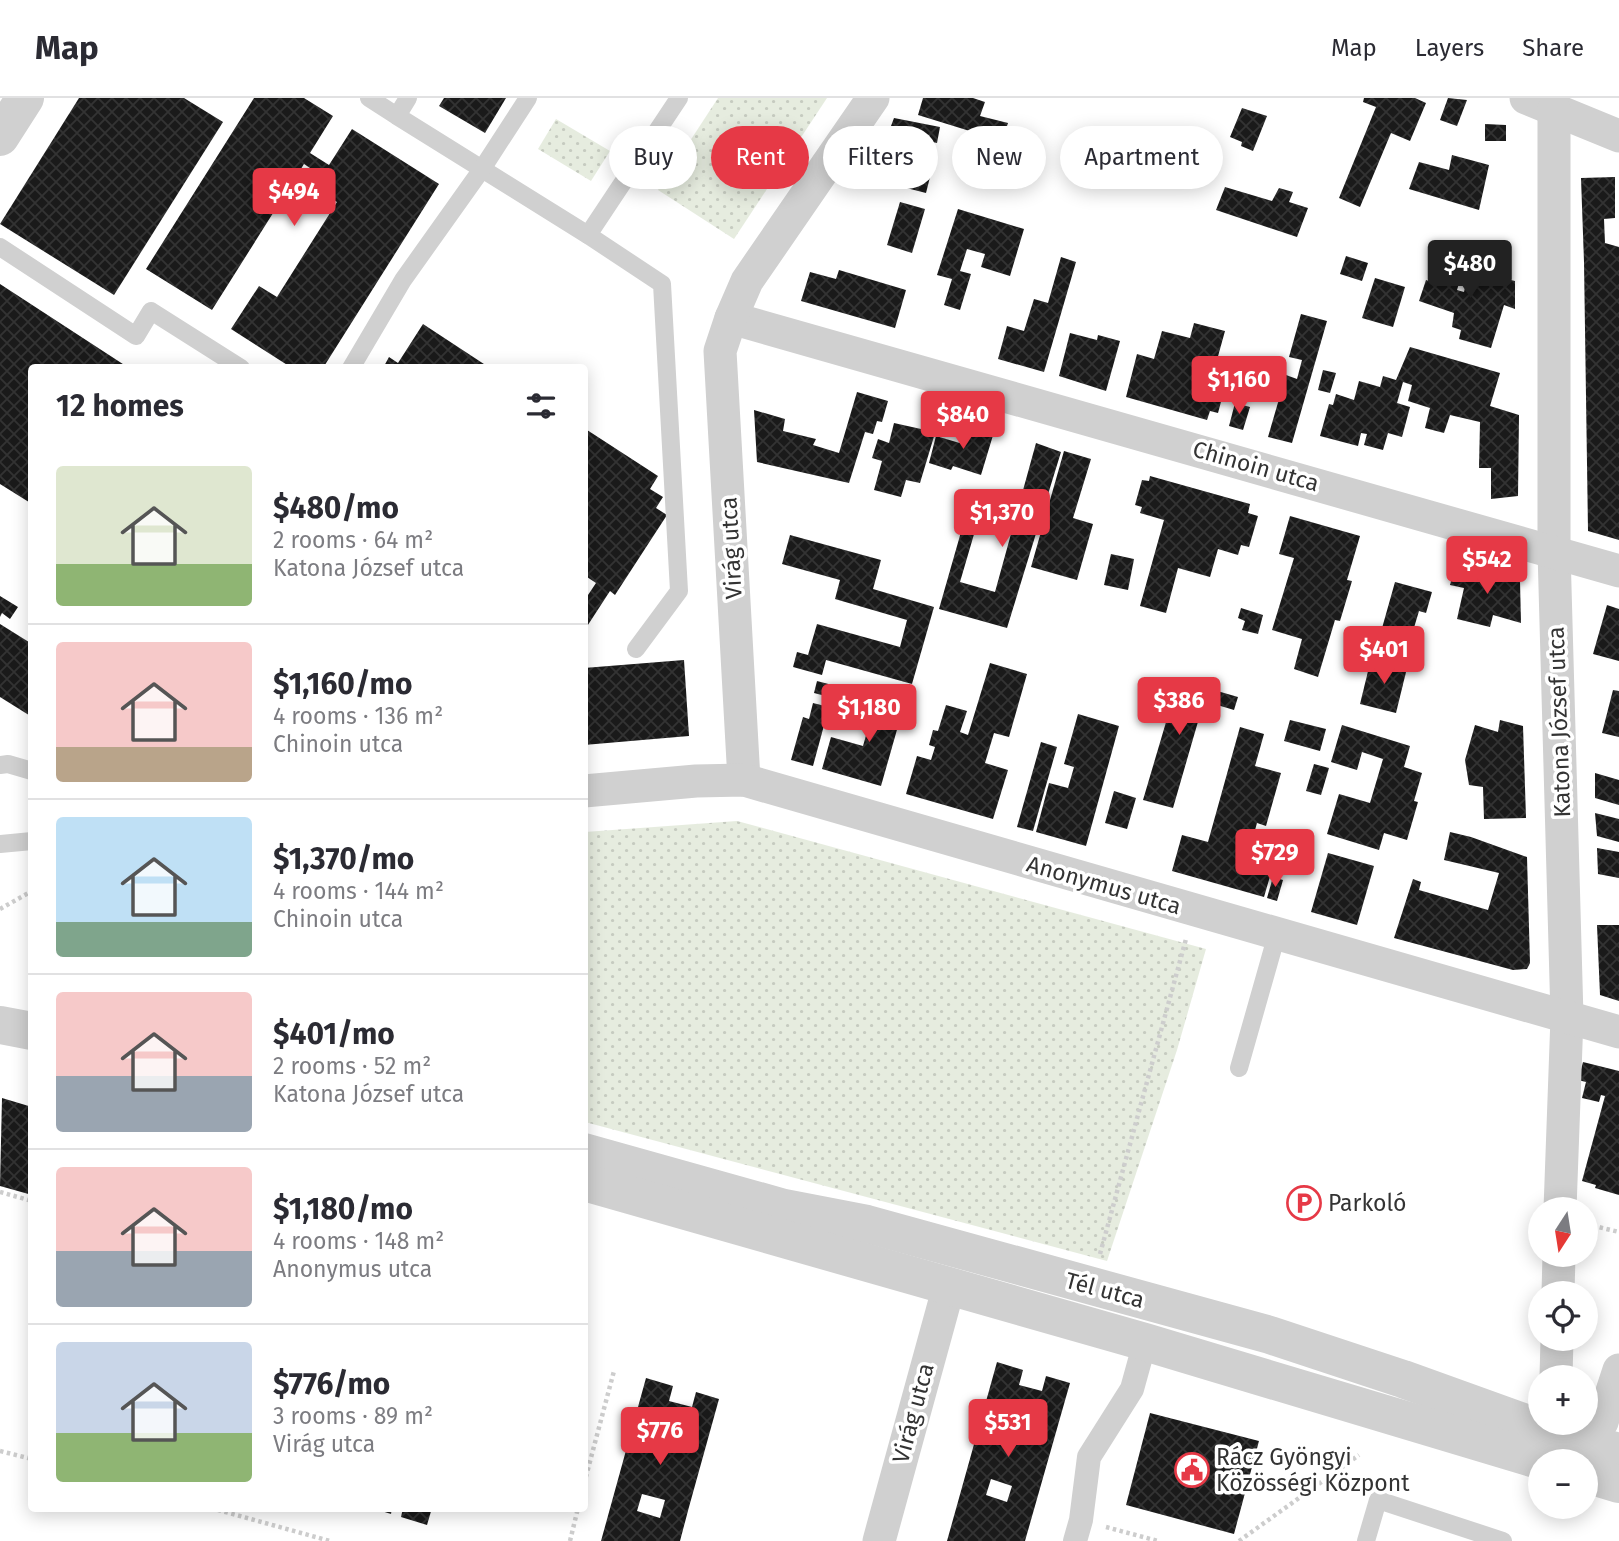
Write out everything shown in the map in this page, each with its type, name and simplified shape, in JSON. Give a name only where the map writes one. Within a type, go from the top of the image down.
[{"type":"street","points":[[0,137],[25,98]]},
{"type":"street","name":"Virág utca","points":[[744,780],[720,351],[747,281],[873,98]]},
{"type":"street","points":[[1540,104],[1619,136]]},
{"type":"street","name":"Katona József utca","points":[[1540,104],[1567,1017],[1560,1197]]},
{"type":"street","name":"Chinoin utca","points":[[731,318],[1619,570]]},
{"type":"street","name":"Anonymus utca","points":[[588,791],[696,781],[744,780],[1619,1032]]},
{"type":"street","points":[[0,1026],[28,1030]]},
{"type":"street","name":"Tél utca","points":[[588,1153],[784,1208],[867,1224],[954,1268],[1145,1342],[1560,1446],[1619,1452]]},
{"type":"street","name":"Tél utca","points":[[588,1183],[954,1268],[1270,1335],[1403,1379],[1560,1446]]},
{"type":"street","name":"Virág utca","points":[[879,1541],[954,1268]]},
{"type":"street","points":[[1078,1531],[1089,1457],[1132,1389],[1145,1342]]},
{"type":"street","points":[[1560,1446],[1602,1422],[1619,1370]]},
{"type":"street","points":[[1598,1478],[1619,1484]]},
{"type":"lane","points":[[369,98],[589,235],[662,284],[680,591],[636,649]]},
{"type":"lane","points":[[397,116],[408,98]]},
{"type":"lane","points":[[353,364],[403,280],[482,169],[528,98]]},
{"type":"lane","points":[[589,235],[679,98]]},
{"type":"lane","points":[[0,247],[136,336],[151,311],[235,364]]},
{"type":"lane","points":[[0,765],[8,764],[28,770]]},
{"type":"lane","points":[[0,844],[28,841]]},
{"type":"lane","points":[[1239,1068],[1278,934]]},
{"type":"lane","points":[[1366,1541],[1378,1500],[1503,1541]]},
{"type":"path","points":[[0,909],[28,893]]},
{"type":"path","points":[[1099,1259],[1194,911]]},
{"type":"path","points":[[0,1192],[28,1200]]},
{"type":"path","points":[[1598,1227],[1619,1232]]},
{"type":"path","points":[[588,1469],[614,1371]]},
{"type":"path","points":[[0,1451],[28,1458]]},
{"type":"path","points":[[1239,1541],[1359,1455]]},
{"type":"path","points":[[225,1512],[330,1541]]},
{"type":"path","points":[[570,1541],[577,1512]]},
{"type":"path","points":[[1078,1531],[1158,1541]]},
{"type":"shaded area","points":[[718,98],[827,98],[809,126],[711,126],[711,189],[767,189],[734,239],[658,190],[697,189],[697,130]]},
{"type":"shaded area","points":[[556,119],[609,153],[591,181],[538,149]]},
{"type":"shaded area","points":[[737,821],[1206,949],[1177,1050],[1107,1261],[588,1123],[588,832]]},
{"type":"building","points":[[79,98],[184,98],[223,122],[114,295],[0,224]]},
{"type":"building","points":[[254,98],[304,98],[333,116],[310,153],[329,165],[352,129],[439,184],[326,364],[286,364],[231,329],[259,286],[277,297],[337,202],[314,188],[322,176],[304,164],[212,310],[146,269]]},
{"type":"building","points":[[444,98],[506,98],[485,133],[439,106]]},
{"type":"building","points":[[923,98],[973,98],[985,102],[980,116],[1008,123],[1007,126],[954,126],[918,115]]},
{"type":"building","points":[[1364,98],[1415,98],[1426,103],[1410,141],[1391,133],[1360,207],[1339,198],[1376,107],[1363,102]]},
{"type":"building","points":[[1448,98],[1467,100],[1457,126],[1440,120]]},
{"type":"building","points":[[1242,108],[1267,116],[1253,151],[1230,137]]},
{"type":"building","points":[[894,118],[935,126],[891,126]]},
{"type":"building","points":[[1485,124],[1506,125],[1506,141],[1485,141]]},
{"type":"building","points":[[1452,155],[1489,165],[1479,210],[1409,189],[1419,162],[1449,170]]},
{"type":"building","points":[[1615,177],[1615,218],[1604,219],[1605,243],[1619,247],[1619,540],[1588,531],[1581,178]]},
{"type":"building","points":[[1225,187],[1272,201],[1279,188],[1293,192],[1289,202],[1308,208],[1297,237],[1216,210]]},
{"type":"building","points":[[910,189],[927,189],[926,193]]},
{"type":"building","points":[[900,202],[925,209],[912,253],[887,245]]},
{"type":"building","points":[[958,209],[1024,229],[1010,276],[981,267],[985,254],[967,249],[960,271],[971,274],[960,310],[944,305],[952,279],[937,275]]},
{"type":"building","points":[[1346,256],[1368,263],[1362,281],[1340,274]]},
{"type":"building","points":[[1061,257],[1076,262],[1044,372],[998,359],[1007,326],[1024,331],[1034,299],[1048,303]]},
{"type":"building","points":[[1437,258],[1464,267],[1457,290],[1464,292],[1469,270],[1515,281],[1515,309],[1504,305],[1491,348],[1459,339],[1461,330],[1452,327],[1454,313],[1419,301]]},
{"type":"building","points":[[839,270],[906,290],[895,328],[801,301],[810,272],[836,279]]},
{"type":"building","points":[[1375,278],[1405,287],[1393,327],[1362,318]]},
{"type":"building","points":[[0,284],[123,364],[28,364],[28,502],[0,484]]},
{"type":"building","points":[[1301,314],[1327,321],[1292,443],[1268,437],[1286,375],[1297,379],[1302,360],[1289,357]]},
{"type":"building","points":[[1194,323],[1225,331],[1217,360],[1210,358],[1207,367],[1229,372],[1218,413],[1210,411],[1207,420],[1126,397],[1137,354],[1154,359],[1162,331],[1190,338]]},
{"type":"building","points":[[423,324],[484,364],[385,364],[389,357],[398,363]]},
{"type":"building","points":[[1070,333],[1097,340],[1098,335],[1120,341],[1106,391],[1059,376]]},
{"type":"building","points":[[1410,347],[1500,373],[1490,406],[1519,415],[1518,496],[1491,499],[1491,468],[1479,468],[1480,422],[1450,415],[1444,433],[1425,428],[1430,408],[1408,401],[1412,385],[1403,382],[1397,403],[1410,407],[1402,437],[1388,433],[1383,450],[1364,445],[1367,434],[1361,433],[1358,446],[1320,436],[1329,404],[1333,405],[1336,394],[1354,400],[1359,381],[1380,387],[1383,376],[1396,380]]},
{"type":"building","points":[[1323,370],[1336,373],[1330,393],[1318,390]]},
{"type":"building","points":[[857,392],[888,401],[882,422],[877,421],[873,434],[865,432],[849,483],[757,462],[754,410],[785,419],[783,431],[816,439],[813,445],[839,453]]},
{"type":"building","points":[[1235,403],[1250,407],[1243,430],[1229,426]]},
{"type":"building","points":[[925,412],[945,418],[941,434],[935,433],[920,483],[906,480],[901,497],[874,490],[882,461],[872,458],[878,439],[889,443],[894,423],[921,429]]},
{"type":"building","points":[[969,424],[994,432],[981,475],[953,466],[951,470],[929,463],[936,436],[963,444]]},
{"type":"building","points":[[588,431],[658,476],[650,489],[663,497],[656,508],[667,515],[615,595],[610,591],[588,625],[588,595],[596,583],[588,578]]},
{"type":"building","points":[[1036,443],[1061,452],[1007,628],[939,609],[969,504],[982,507],[960,582],[995,592]]},
{"type":"building","points":[[1064,451],[1091,459],[1073,518],[1093,524],[1077,580],[1031,567]]},
{"type":"building","points":[[1150,476],[1250,504],[1248,513],[1258,516],[1249,547],[1241,545],[1238,555],[1218,549],[1210,577],[1178,568],[1166,613],[1140,606],[1164,520],[1140,513],[1142,507],[1135,505],[1142,480],[1149,481]]},
{"type":"building","points":[[1290,516],[1360,536],[1347,580],[1352,581],[1340,621],[1335,620],[1318,677],[1294,669],[1302,639],[1272,630],[1294,558],[1279,554]]},
{"type":"building","points":[[790,535],[881,560],[873,589],[934,607],[912,684],[826,660],[822,675],[793,667],[797,652],[808,655],[817,624],[900,647],[907,620],[835,599],[840,580],[782,564]]},
{"type":"building","points":[[1111,554],[1134,559],[1128,590],[1104,585]]},
{"type":"building","points":[[1456,563],[1520,581],[1521,623],[1493,615],[1490,627],[1457,619],[1464,588],[1450,585]]},
{"type":"building","points":[[1395,582],[1432,592],[1426,613],[1419,611],[1404,661],[1375,653]]},
{"type":"building","points":[[0,596],[18,607],[10,619],[2,613],[0,617]]},
{"type":"building","points":[[1607,605],[1619,609],[1619,661],[1593,654]]},
{"type":"building","points":[[1241,608],[1263,615],[1258,634],[1242,630],[1245,621],[1238,618]]},
{"type":"building","points":[[0,624],[28,642],[28,714],[0,697]]},
{"type":"building","points":[[1371,659],[1407,668],[1396,713],[1360,704]]},
{"type":"building","points":[[684,660],[689,736],[588,745],[588,668]]},
{"type":"building","points":[[990,663],[1027,674],[1009,737],[994,733],[985,763],[1008,770],[993,819],[906,794],[917,756],[931,760],[935,747],[929,745],[933,730],[938,731],[946,705],[967,711],[960,732],[968,735]]},
{"type":"building","points":[[1169,677],[1238,697],[1234,710],[1204,701],[1173,808],[1143,800],[1169,712],[1160,709]]},
{"type":"building","points":[[817,681],[836,686],[833,698],[814,693]]},
{"type":"building","points":[[879,690],[906,698],[881,786],[822,769],[831,737],[863,746]]},
{"type":"building","points":[[1613,690],[1619,691],[1619,737],[1602,733]]},
{"type":"building","points":[[813,703],[829,707],[813,766],[791,760],[803,717],[809,719]]},
{"type":"building","points":[[1078,714],[1119,726],[1086,846],[1036,832],[1049,783],[1068,788],[1074,767],[1064,764]]},
{"type":"building","points":[[1290,720],[1326,729],[1320,751],[1284,741]]},
{"type":"building","points":[[1500,720],[1523,726],[1526,818],[1484,819],[1483,787],[1469,785],[1465,760],[1475,725],[1498,732]]},
{"type":"building","points":[[1342,725],[1410,746],[1404,767],[1422,773],[1414,801],[1418,802],[1407,840],[1384,833],[1379,850],[1327,834],[1339,794],[1370,803],[1383,759],[1362,752],[1357,770],[1331,762]]},
{"type":"building","points":[[1240,727],[1264,734],[1255,766],[1281,773],[1266,826],[1257,823],[1248,855],[1254,857],[1258,843],[1278,849],[1264,897],[1172,871],[1182,835],[1208,842]]},
{"type":"building","points":[[1041,742],[1057,747],[1033,831],[1017,827]]},
{"type":"building","points":[[1314,764],[1329,768],[1321,795],[1306,791]]},
{"type":"building","points":[[1595,773],[1619,780],[1619,805],[1595,798]]},
{"type":"building","points":[[1114,791],[1136,798],[1127,829],[1105,823]]},
{"type":"building","points":[[1595,813],[1619,819],[1619,842],[1597,836]]},
{"type":"building","points":[[1450,832],[1527,857],[1530,963],[1527,969],[1513,970],[1394,938],[1413,879],[1421,882],[1419,890],[1488,910],[1499,873],[1444,860]]},
{"type":"building","points":[[1597,848],[1619,852],[1619,878],[1598,874]]},
{"type":"building","points":[[1328,853],[1374,866],[1357,925],[1311,912]]},
{"type":"building","points":[[1273,877],[1283,880],[1277,901],[1267,898]]},
{"type":"building","points":[[1597,925],[1619,925],[1619,1001],[1600,995]]},
{"type":"building","points":[[1583,1062],[1619,1071],[1619,1195],[1582,1181],[1605,1096],[1601,1095],[1599,1102],[1582,1098],[1586,1082],[1578,1080]]},
{"type":"building","points":[[2,1098],[28,1106],[28,1194],[0,1186]]},
{"type":"building","points":[[997,1362],[1023,1370],[1019,1385],[1042,1391],[1046,1376],[1070,1383],[1025,1541],[947,1541]],"holes":[[[991,1479],[1012,1486],[1007,1502],[986,1495]]]},
{"type":"building","points":[[646,1378],[673,1386],[669,1401],[692,1407],[696,1392],[719,1399],[680,1541],[601,1541]],"holes":[[[642,1494],[665,1500],[660,1518],[637,1511]]]},
{"type":"building","points":[[1150,1413],[1259,1441],[1234,1534],[1126,1505]]},
{"type":"building","points":[[402,1512],[431,1512],[427,1525],[401,1517]]},
{"type":"place","name":"Parkoló","points":[[1304,1203]]},
{"type":"place","name":"Rácz Gyöngyi Közösségi Központ","points":[[1192,1470]]}]
